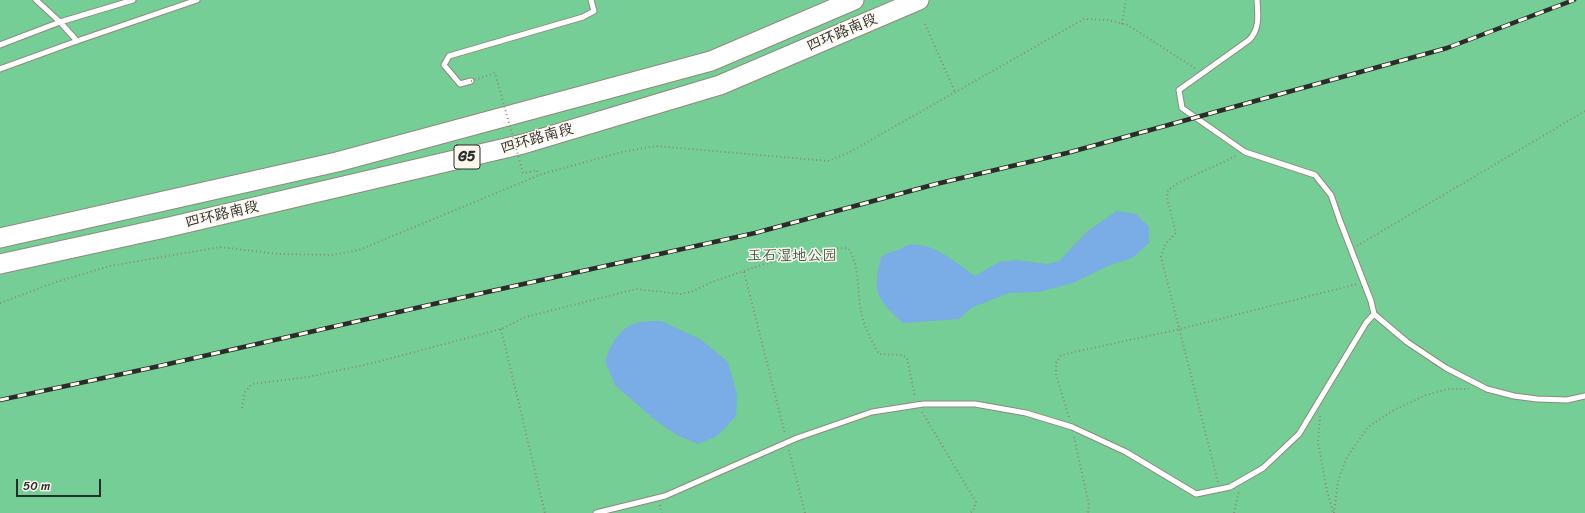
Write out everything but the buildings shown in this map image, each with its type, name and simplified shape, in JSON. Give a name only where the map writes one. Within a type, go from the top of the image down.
[{"type":"highway","name":"四环路南段","points":[[0,238],[337,162],[711,61],[854,0]]},
{"type":"highway","name":"四环路南段","points":[[0,264],[169,227],[523,144],[720,85],[918,0]]},
{"type":"lane","points":[[36,0],[60,22],[77,41]]},
{"type":"lane","points":[[0,45],[60,22],[133,0]]},
{"type":"lane","points":[[0,69],[197,0]]},
{"type":"lane","points":[[471,81],[460,84],[452,75],[444,65],[449,56],[583,17],[594,11],[591,0]]},
{"type":"lane","points":[[1257,0],[1259,18],[1255,35],[1179,90],[1182,108],[1245,152],[1315,175],[1331,195],[1372,301],[1374,314],[1407,342],[1446,368],[1487,388],[1514,396],[1537,399],[1568,400],[1585,396]]},
{"type":"lane","points":[[596,513],[665,496],[787,442],[872,412],[917,405],[975,404],[1026,413],[1072,427],[1126,452],[1196,494],[1230,487],[1263,468],[1299,434],[1321,400],[1366,323],[1374,314]]},
{"type":"path","points":[[1122,24],[1126,0]]},
{"type":"path","points":[[0,303],[56,282],[110,266],[220,246],[278,254],[332,255],[359,250],[538,175],[622,152],[656,146],[828,161],[848,153],[1084,19],[1108,20],[1128,25],[1201,73]]},
{"type":"path","points":[[926,24],[955,92]]},
{"type":"path","points":[[471,81],[495,73],[523,173],[537,170],[538,175]]},
{"type":"path","points":[[1351,250],[1585,111]]},
{"type":"path","points":[[1220,489],[1161,256],[1165,244],[1176,233],[1167,198],[1168,190],[1180,182],[1245,152]]},
{"type":"path","points":[[242,408],[245,392],[252,384],[308,377],[366,365],[501,329],[526,317],[636,290],[681,294],[693,291],[712,282],[764,264],[831,249],[848,248],[854,257],[860,310],[864,327],[879,354],[902,355],[907,358],[917,405],[976,502],[973,511],[969,513]]},
{"type":"path","points":[[744,271],[804,513]]},
{"type":"path","points":[[1088,513],[1089,505],[1072,427],[1056,375],[1056,363],[1062,355],[1180,329],[1364,282]]},
{"type":"path","points":[[501,329],[545,513]]},
{"type":"path","points":[[1333,513],[1338,482],[1347,457],[1368,427],[1394,410],[1426,395],[1448,389],[1487,388]]},
{"type":"path","points":[[1321,400],[1318,442],[1327,491],[1333,513]]},
{"type":"path","points":[[1234,513],[1241,481]]},
{"type":"green space","name":"玉石湿地公园","points":[[0,0],[1585,0],[1585,513],[0,513]]},
{"type":"water","points":[[1117,211],[1136,214],[1149,227],[1149,243],[1132,258],[1110,265],[1073,283],[1039,292],[1009,293],[971,308],[959,319],[903,323],[887,307],[878,294],[877,279],[881,257],[906,246],[926,246],[944,254],[975,276],[999,262],[1016,260],[1047,264],[1059,261],[1089,230]]},
{"type":"water","points":[[661,321],[700,339],[728,362],[737,395],[736,416],[717,436],[698,444],[677,435],[655,420],[615,385],[605,361],[610,348],[618,336],[628,327],[642,322]]},
{"type":"railway","points":[[0,400],[155,367],[755,233],[936,184],[1067,153],[1447,48],[1574,0]]}]
